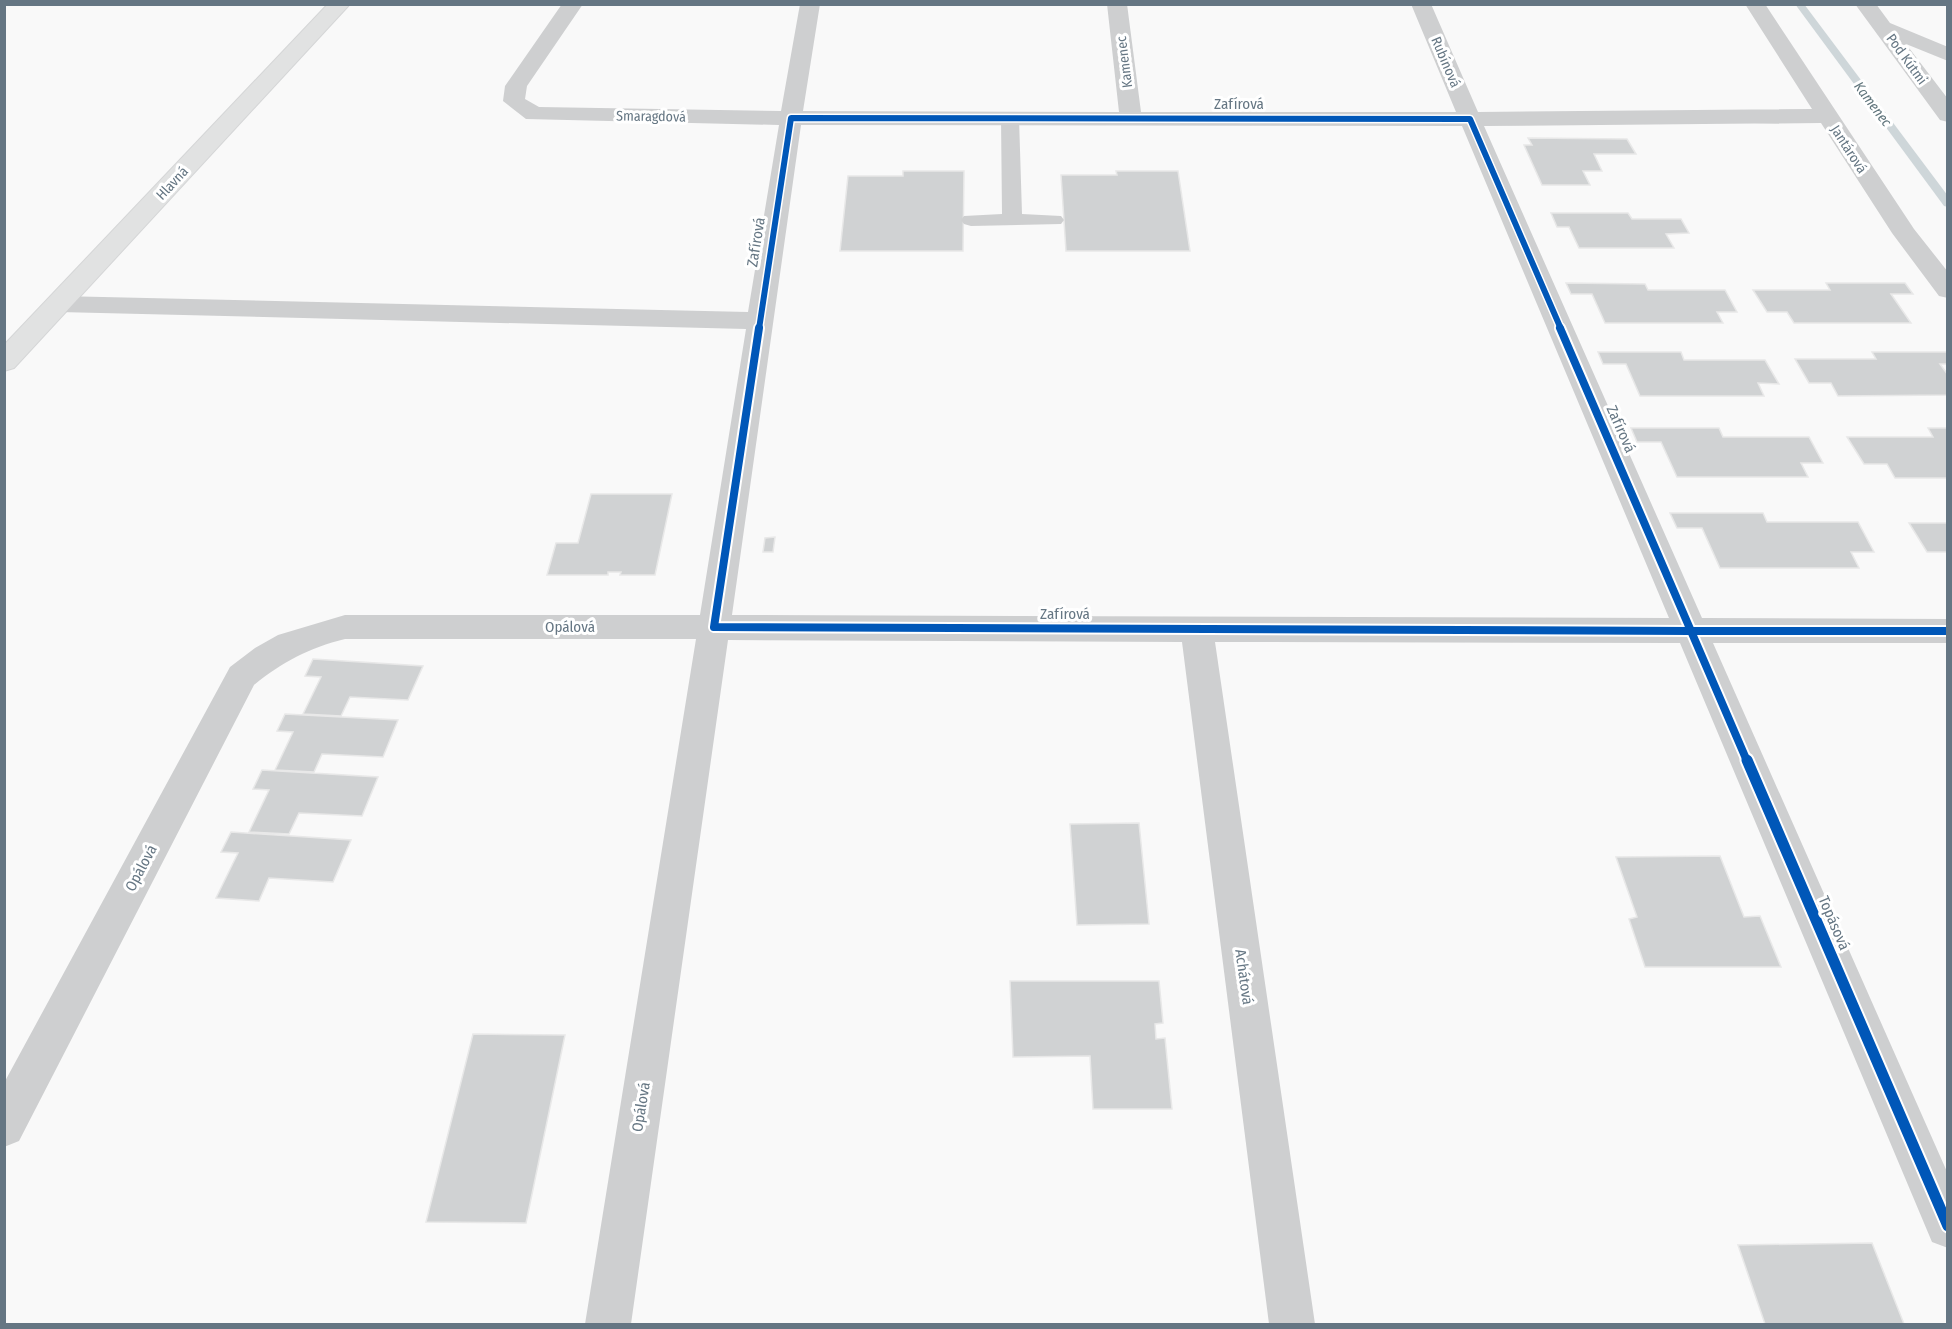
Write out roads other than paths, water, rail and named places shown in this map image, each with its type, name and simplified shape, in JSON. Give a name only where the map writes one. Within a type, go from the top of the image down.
[{"type":"main road","name":"Hlavná","points":[[4,362],[340,4]]},
{"type":"street","name":"Smaragdová","points":[[573,4],[516,86],[514,101],[534,114],[791,118]]},
{"type":"street","points":[[791,118],[810,4]]},
{"type":"street","name":"Kamenec","points":[[1117,4],[1131,118]]},
{"type":"street","name":"Rubínová","points":[[1421,4],[1470,119]]},
{"type":"street","name":"Jantárová","points":[[1755,4],[1904,232],[1947,290]]},
{"type":"street","name":"Pod Kútmi","points":[[1865,4],[1947,115]]},
{"type":"street","points":[[1884,27],[1947,55]]},
{"type":"street","points":[[1470,119],[1828,116]]},
{"type":"street","name":"Zafírová","points":[[791,118],[1010,118],[1470,119],[1693,631],[714,627],[791,118]]},
{"type":"street","points":[[59,304],[759,321]]},
{"type":"street","name":"Opálová","points":[[4,1126],[242,676],[267,654],[300,638],[345,627],[714,627],[608,1324]]},
{"type":"street","name":"Achátová","points":[[1197,630],[1292,1324]]},
{"type":"street","points":[[1693,631],[1947,631]]},
{"type":"street","name":"Topásová","points":[[1693,631],[1947,1226]]},
{"type":"lane","points":[[1010,118],[1012,220]]},
{"type":"lane","points":[[971,220],[1054,220]]},
{"type":"waterway","name":"Kamenec","points":[[1799,4],[1948,204]]}]
